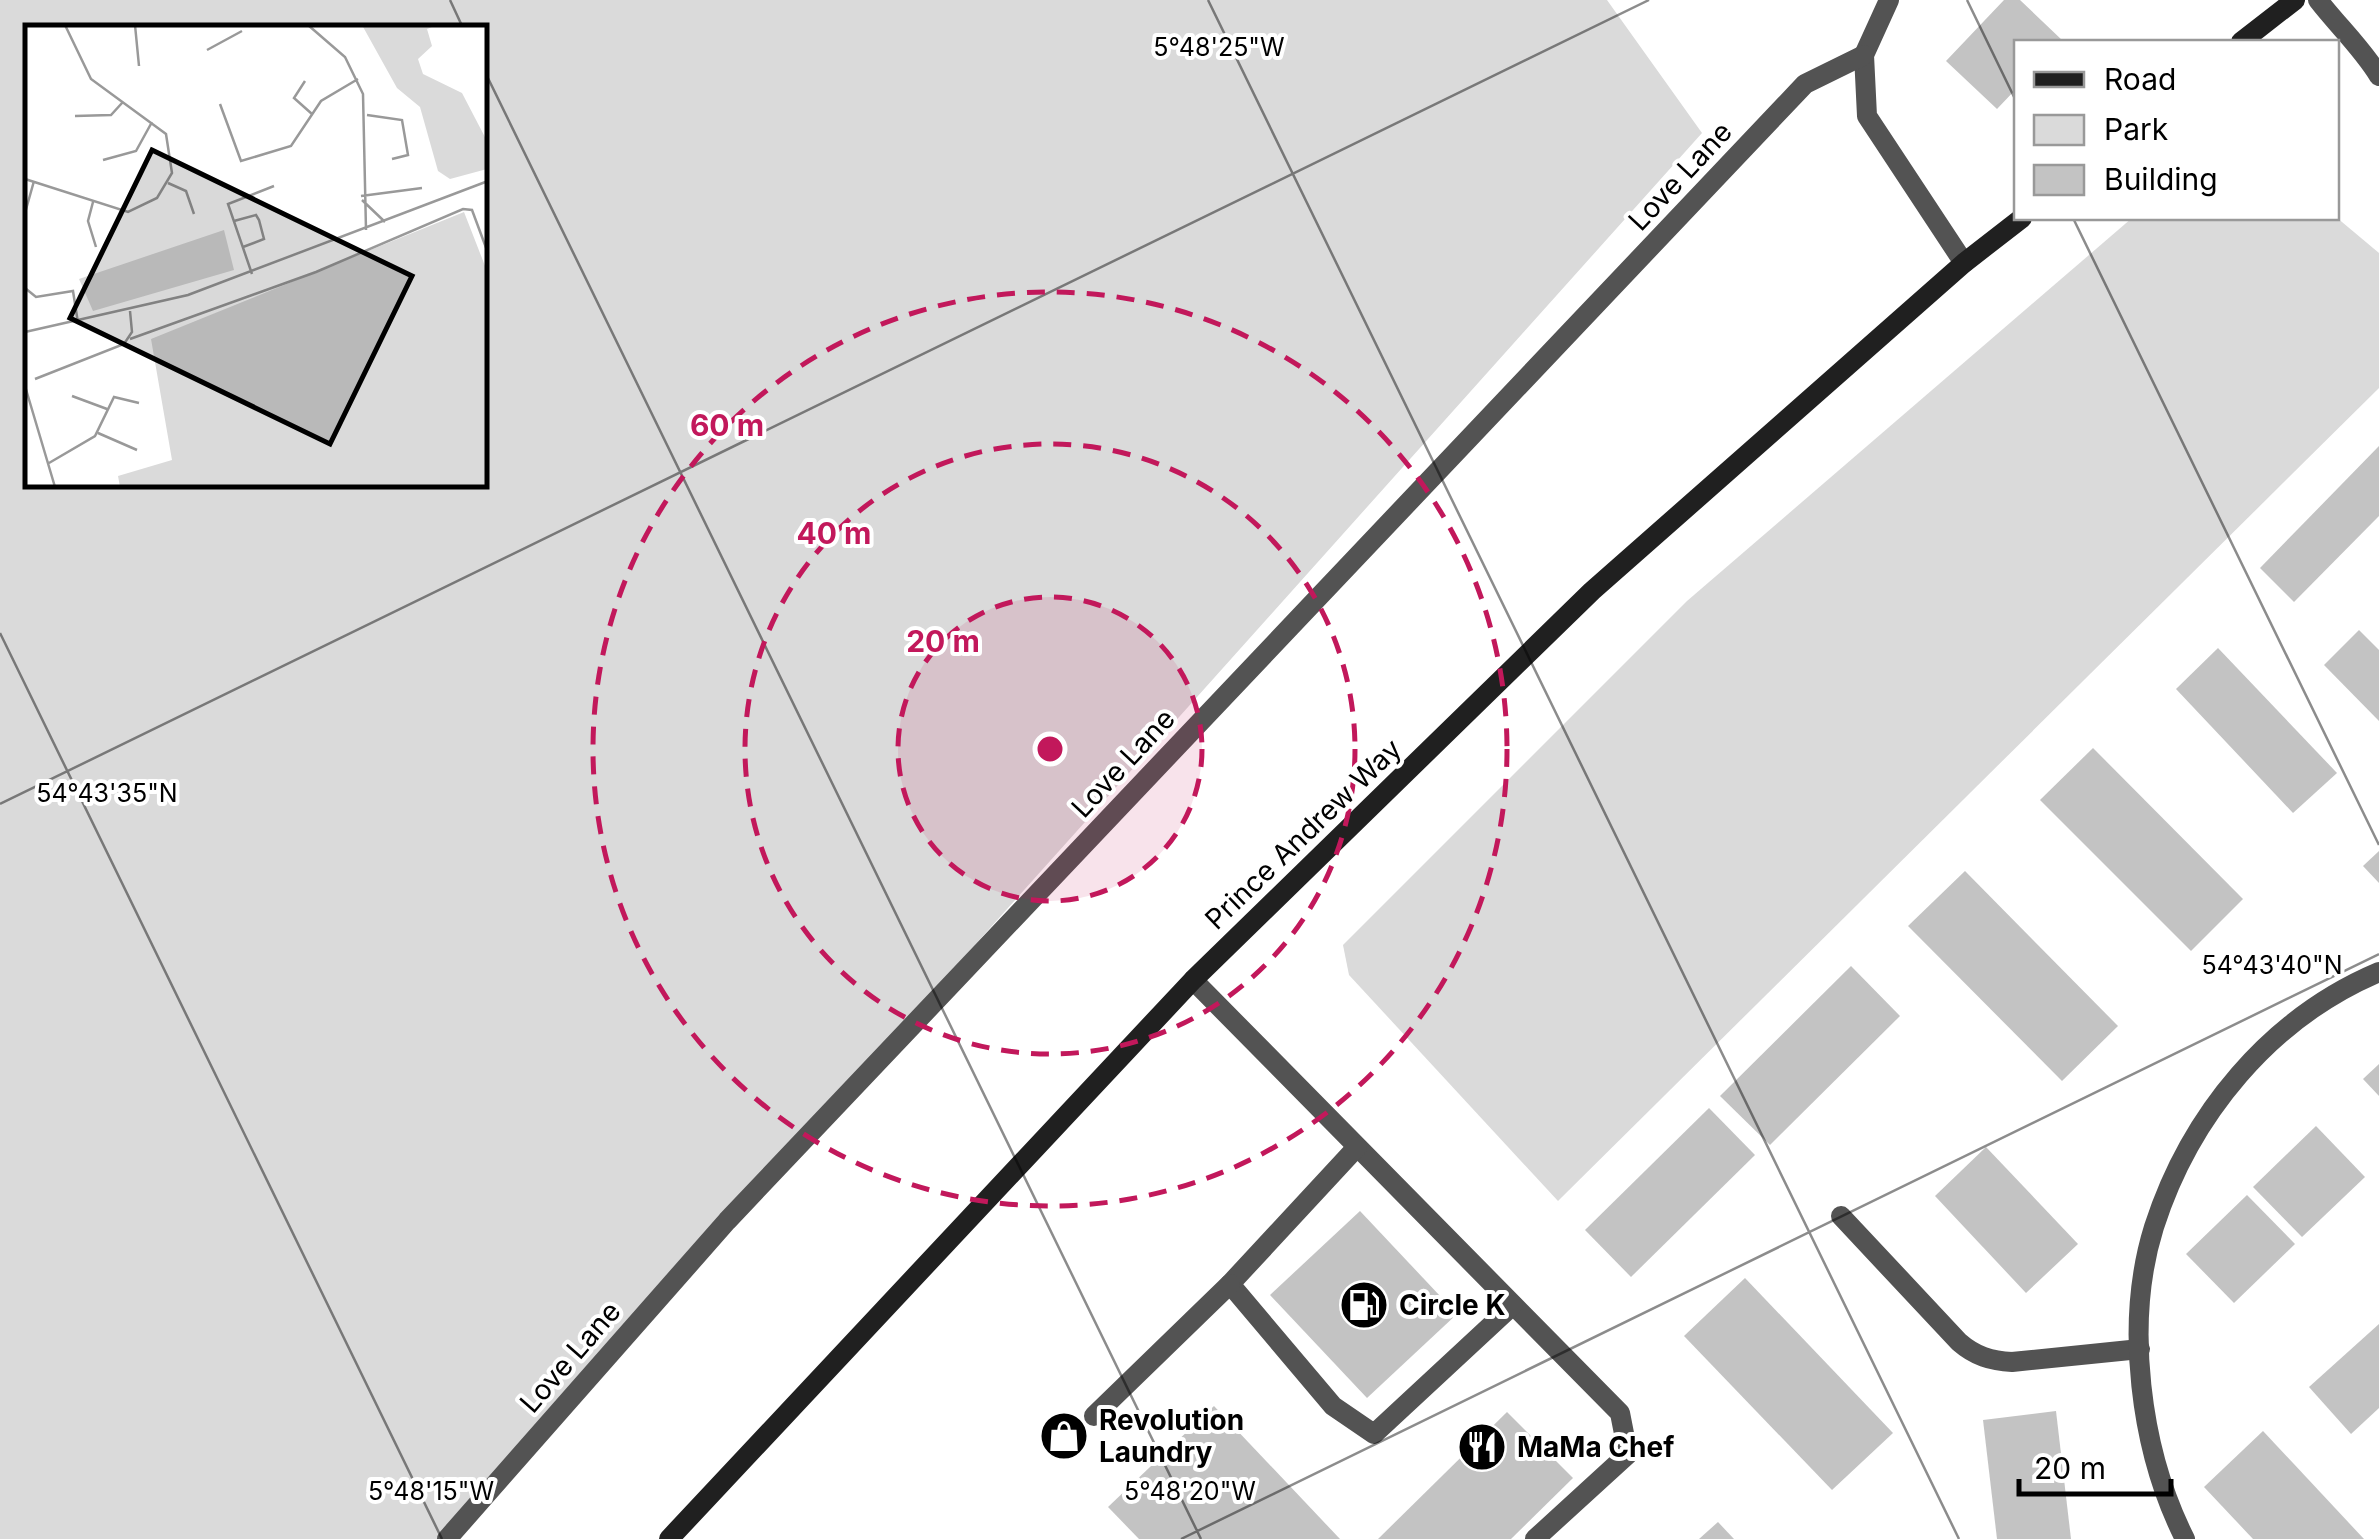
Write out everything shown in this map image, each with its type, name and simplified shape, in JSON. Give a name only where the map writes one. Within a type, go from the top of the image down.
[{"type":"street","points":[[1889,0],[1864,55],[1867,116],[1964,263]]},
{"type":"street","points":[[2244,40],[2294,0]]},
{"type":"street","points":[[2318,0],[2365,53],[2379,76]]},
{"type":"street","name":"Love Lane","points":[[447,1539],[726,1221],[1805,84],[1864,55]]},
{"type":"street","name":"Prince Andrew Way","points":[[669,1539],[1193,980],[1592,591],[1964,263],[2019,220]]},
{"type":"street","points":[[2185,1539],[2154,1463],[2144,1411],[2141,1296],[2153,1229],[2192,1141],[2262,1048],[2314,1006],[2379,972]]},
{"type":"street","points":[[1193,980],[1620,1413],[1628,1454],[1535,1539]]},
{"type":"street","points":[[1094,1416],[1230,1284],[1357,1147]]},
{"type":"street","points":[[1841,1216],[1959,1342],[1979,1356],[2012,1362],[2140,1348]]},
{"type":"street","points":[[1230,1284],[1333,1406],[1374,1434],[1513,1305]]},
{"type":"green space","points":[[0,0],[1607,0],[1702,133],[443,1539],[0,1539]]},
{"type":"green space","points":[[2130,220],[2339,220],[2379,253],[2379,388],[1558,1201],[1349,975],[1343,945],[1687,601]]},
{"type":"building","points":[[2004,0],[2020,0],[2062,40],[2014,40],[2014,91],[1997,109],[1946,61]]},
{"type":"building","points":[[2379,446],[2379,516],[2294,602],[2260,568]]},
{"type":"building","points":[[2359,630],[2379,650],[2379,721],[2324,665]]},
{"type":"building","points":[[2218,648],[2337,773],[2293,813],[2176,689]]},
{"type":"building","points":[[2093,748],[2243,899],[2191,951],[2040,800]]},
{"type":"building","points":[[2379,851],[2379,883],[2363,866]]},
{"type":"building","points":[[1965,871],[2118,1026],[2062,1081],[1908,926]]},
{"type":"building","points":[[1851,966],[1900,1016],[1770,1145],[1720,1096]]},
{"type":"building","points":[[2379,1064],[2379,1096],[2363,1079]]},
{"type":"building","points":[[1709,1108],[1755,1155],[1631,1277],[1585,1230]]},
{"type":"building","points":[[2316,1126],[2365,1177],[2302,1237],[2253,1187]]},
{"type":"building","points":[[1986,1147],[2078,1244],[2026,1293],[1935,1196]]},
{"type":"building","points":[[2247,1195],[2295,1244],[2234,1303],[2186,1254]]},
{"type":"building","name":"Circle K","points":[[1360,1211],[1457,1314],[1367,1398],[1270,1295]]},
{"type":"building","points":[[1745,1278],[1893,1433],[1832,1490],[1684,1336]]},
{"type":"building","points":[[2379,1324],[2379,1408],[2351,1434],[2309,1387]]},
{"type":"building","points":[[1214,1406],[1340,1539],[1139,1539],[1108,1507]]},
{"type":"building","points":[[2056,1411],[2071,1539],[1997,1539],[1983,1420]]},
{"type":"building","points":[[1507,1412],[1573,1478],[1511,1539],[1378,1539]]},
{"type":"building","points":[[2263,1431],[2364,1539],[2253,1539],[2204,1487]]},
{"type":"building","points":[[1718,1522],[1734,1539],[1699,1539]]},
{"type":"place","name":"Circle K","points":[[1364,1305]]},
{"type":"place","name":"Revolution Laundry","points":[[1064,1436]]},
{"type":"place","name":"MaMa Chef","points":[[1482,1447]]}]
